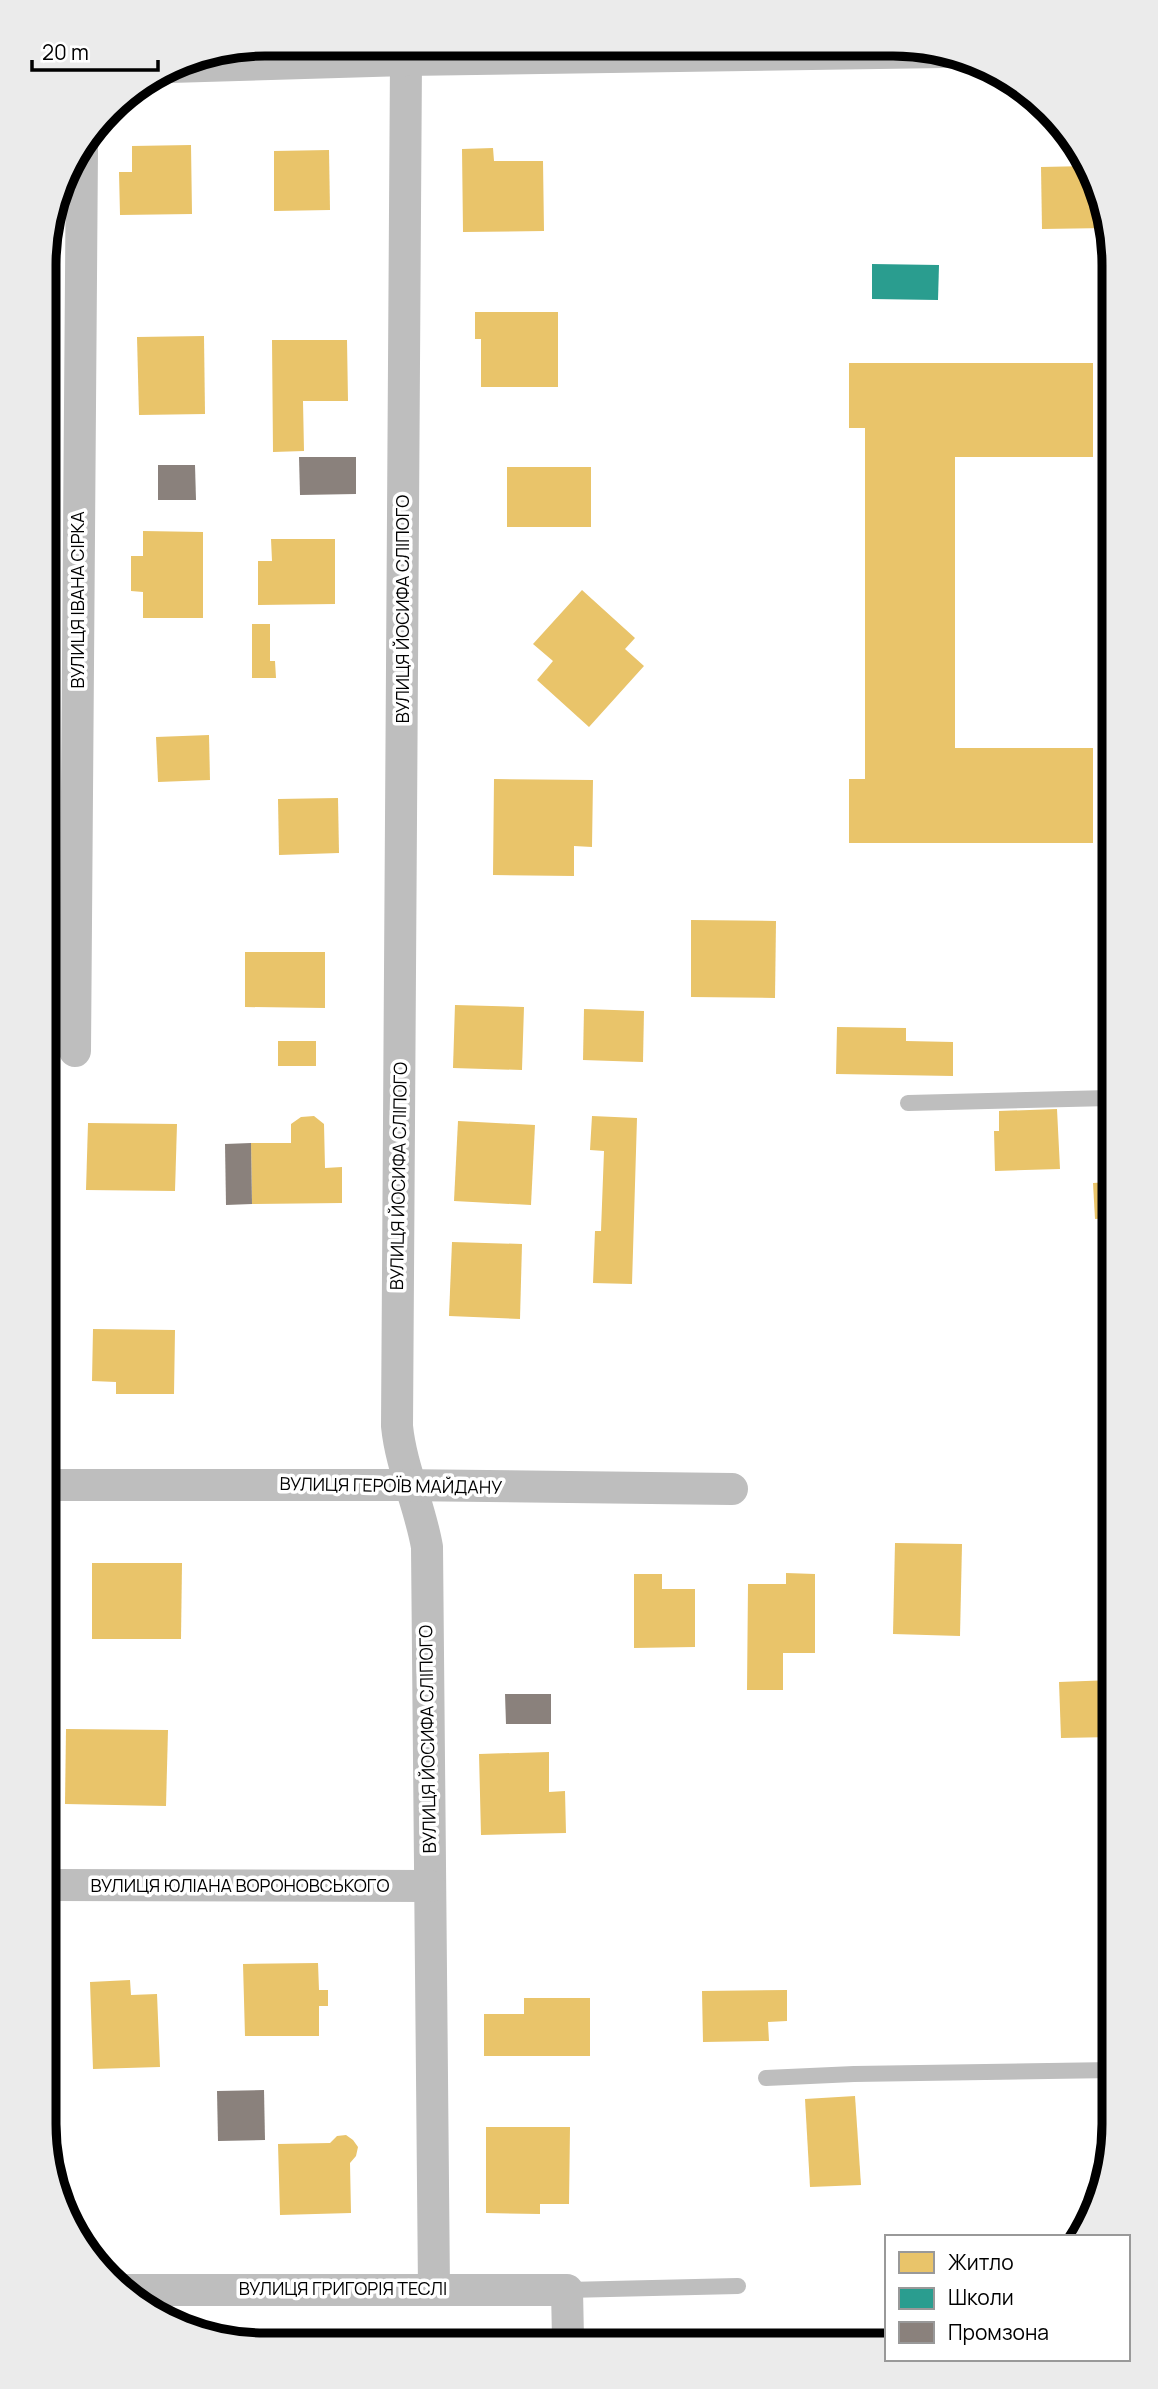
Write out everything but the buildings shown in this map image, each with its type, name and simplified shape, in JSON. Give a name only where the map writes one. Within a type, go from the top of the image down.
[{"type":"street","points":[[201,66],[516,56]]},
{"type":"street","name":"ВУЛИЦЯ ЙОСИФА СЛІПОГО","points":[[406,60],[397,1426],[399,1447],[422,1520],[427,1547],[434,2288]]},
{"type":"street","name":"ВУЛИЦЯ ІВАНА СІРКА","points":[[75,1051],[82,165]]},
{"type":"street","name":"ВУЛИЦЯ ГЕРОЇВ МАЙДАНУ","points":[[56,1485],[732,1489]]},
{"type":"street","name":"ВУЛИЦЯ ЮЛІАНА ВОРОНОВСЬКОГО","points":[[56,1885],[430,1886]]},
{"type":"street","name":"ВУЛИЦЯ ГРИГОРІЯ ТЕСЛІ","points":[[140,2291],[434,2288],[566,2290]]},
{"type":"street","points":[[566,2290],[568,2333]]},
{"type":"lane","points":[[908,1103],[1102,1098]]},
{"type":"lane","points":[[766,2078],[1102,2070]]},
{"type":"lane","points":[[566,2290],[738,2286]]}]
